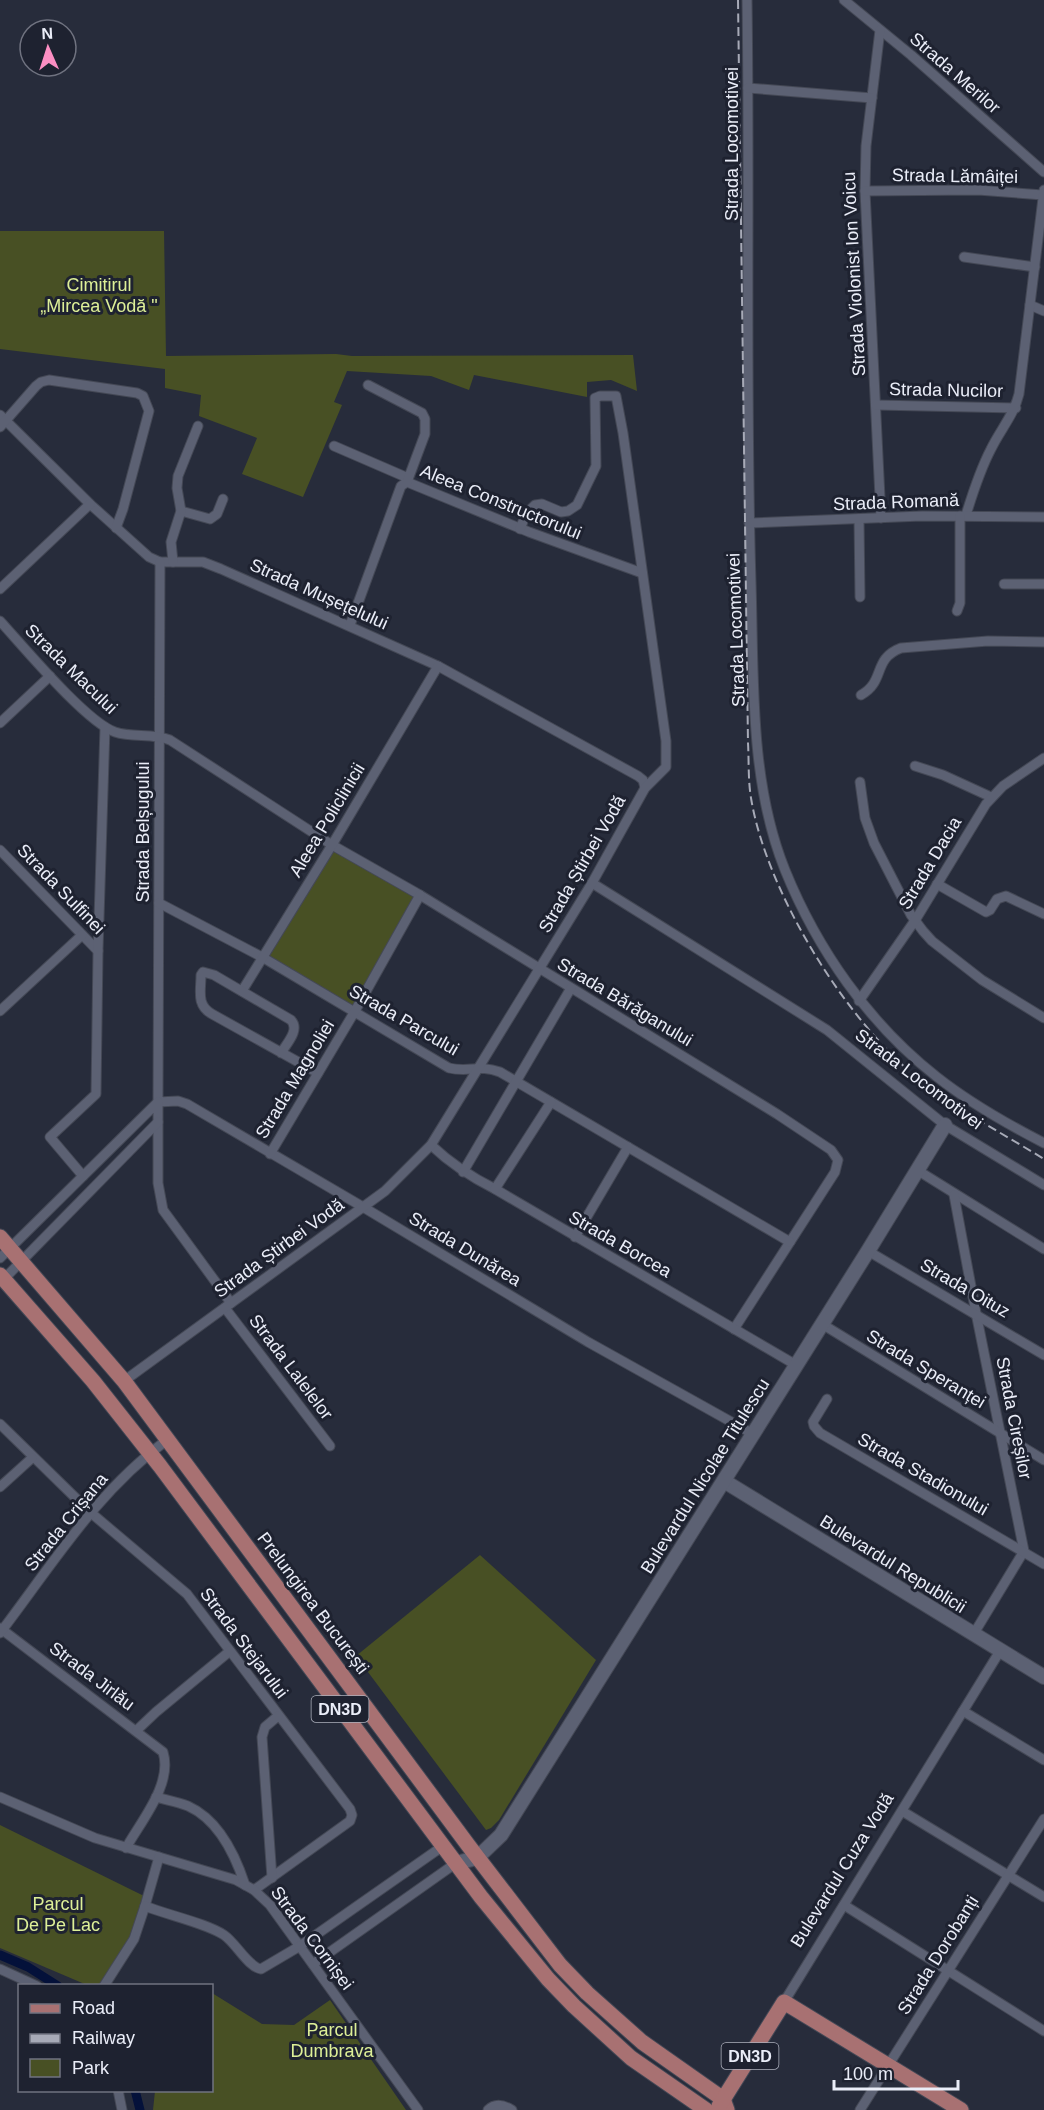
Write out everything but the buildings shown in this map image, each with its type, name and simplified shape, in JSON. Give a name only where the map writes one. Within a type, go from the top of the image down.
[{"type":"main road","name":"Bulevardul Nicolae Titulescu","points":[[456,1863],[477,1858],[501,1835],[945,1125]]},
{"type":"main road","name":"Prelungirea București","points":[[3,1248],[22,1261],[124,1381],[477,1858],[560,1965],[587,1993],[642,2042],[722,2106]]},
{"type":"main road","name":"DN3D","points":[[1,1279],[93,1381],[443,1846],[541,1970],[574,2006],[631,2058],[705,2110]]},
{"type":"main road","name":"Bulevardul Republicii","points":[[724,1481],[1044,1677]]},
{"type":"main road","points":[[443,1846],[492,1845]]},
{"type":"main road","points":[[784,2002],[961,2110]]},
{"type":"main road","name":"Bulevardul Cuza Vodă","points":[[722,2106],[784,2002]]},
{"type":"street","name":"Strada Locomotivei","points":[[747,0],[749,523],[759,764],[772,826],[784,867],[801,906],[819,939],[859,1000],[902,1046],[935,1076],[969,1100],[1044,1143]]},
{"type":"street","name":"Strada Merilor","points":[[844,0],[911,55],[1044,172]]},
{"type":"street","name":"Strada Violonist Ion Voicu","points":[[880,30],[866,146],[865,191],[881,518]]},
{"type":"street","points":[[748,88],[872,98]]},
{"type":"street","name":"Strada Lămâiței","points":[[865,191],[978,190],[1044,193]]},
{"type":"street","points":[[957,611],[960,603],[963,516],[992,447],[1016,408],[1030,305],[1039,262],[1044,193]]},
{"type":"street","points":[[964,257],[1039,262]]},
{"type":"street","points":[[1030,305],[1044,311]]},
{"type":"street","points":[[116,528],[149,411],[143,396],[137,393],[49,380],[41,382],[2,421],[116,528],[149,557],[160,562]]},
{"type":"street","name":"Aleea Constructorului","points":[[368,385],[422,413],[425,419],[425,434],[407,480],[520,529],[642,573]]},
{"type":"street","name":"Strada Știrbei Vodă","points":[[124,1381],[385,1191],[431,1145],[592,883],[645,788],[666,767],[667,753],[616,396],[595,398],[596,466],[577,504],[568,511],[561,512],[542,504],[535,505],[526,514],[520,529]]},
{"type":"street","name":"Strada Nucilor","points":[[876,405],[1016,408]]},
{"type":"street","points":[[173,562],[171,542],[180,511],[178,476],[198,426]]},
{"type":"street","points":[[334,446],[407,480],[401,486],[350,625]]},
{"type":"street","points":[[180,511],[210,519],[217,514],[223,499]]},
{"type":"street","points":[[0,588],[90,504]]},
{"type":"street","name":"Strada Romană","points":[[749,523],[963,516],[1044,517]]},
{"type":"street","points":[[859,519],[860,597]]},
{"type":"street","name":"Strada Mușețelului","points":[[160,562],[203,562],[350,625],[438,666],[638,776],[643,780],[645,788]]},
{"type":"street","name":"Strada Belșugului","points":[[158,1122],[160,562]]},
{"type":"street","points":[[1004,584],[1044,584]]},
{"type":"street","name":"Strada Macului","points":[[0,621],[50,676],[87,713],[105,727],[114,732],[159,736]]},
{"type":"street","points":[[861,695],[874,686],[885,658],[891,652],[902,648],[987,641],[1044,642]]},
{"type":"street","name":"Aleea Policlinicii","points":[[242,991],[438,666]]},
{"type":"street","points":[[0,723],[50,676]]},
{"type":"street","points":[[84,1176],[50,1137],[96,1094],[105,727]]},
{"type":"street","name":"Strada Bărăganului","points":[[159,736],[170,740],[332,845],[420,896],[777,1114],[836,1155],[838,1165],[836,1172],[734,1329]]},
{"type":"street","name":"Strada Dacia","points":[[859,1000],[916,919],[991,797],[1044,758]]},
{"type":"street","points":[[915,766],[943,775],[991,797]]},
{"type":"street","points":[[860,782],[865,818],[874,843],[911,915],[932,941],[952,957],[982,980],[1044,1018]]},
{"type":"street","name":"Strada Sulfinei","points":[[0,850],[98,951]]},
{"type":"street","name":"Strada Locomotivei","points":[[592,883],[827,1030],[945,1125],[1044,1184]]},
{"type":"street","points":[[937,884],[986,912],[998,899],[1006,896],[1041,913],[1044,901]]},
{"type":"street","name":"Strada Magnoliei","points":[[270,1154],[420,896]]},
{"type":"street","name":"Strada Parcului","points":[[159,903],[262,957],[449,1068],[466,1071],[479,1067],[500,1072],[790,1242]]},
{"type":"street","points":[[0,1011],[82,935]]},
{"type":"street","points":[[281,1053],[293,1032],[294,1023],[207,972],[201,975],[201,1002],[204,1009],[281,1053],[318,1073]]},
{"type":"street","points":[[463,1172],[571,988]]},
{"type":"street","name":"Strada Dunărea","points":[[158,1102],[178,1101],[187,1104],[588,1342],[753,1434]]},
{"type":"street","points":[[3,1248],[84,1176],[158,1102]]},
{"type":"street","points":[[495,1189],[550,1102]]},
{"type":"street","points":[[1,1279],[22,1261],[158,1122]]},
{"type":"street","name":"Strada Lalelelor","points":[[158,1122],[158,1183],[163,1210],[228,1306],[330,1446]]},
{"type":"street","name":"Strada Borcea","points":[[431,1145],[463,1172],[796,1365]]},
{"type":"street","points":[[575,1237],[628,1147]]},
{"type":"street","points":[[917,1170],[1044,1249]]},
{"type":"street","name":"Strada Cireșilor","points":[[954,1195],[1024,1551]]},
{"type":"street","name":"Strada Oituz","points":[[868,1251],[1044,1354]]},
{"type":"street","name":"Strada Speranței","points":[[822,1324],[1044,1460]]},
{"type":"street","name":"Strada Stadionului","points":[[827,1399],[813,1422],[817,1431],[1044,1564]]},
{"type":"street","name":"Strada Stejarului","points":[[0,1424],[32,1458],[90,1512],[177,1584],[201,1611],[350,1809],[352,1815],[350,1821],[254,1890]]},
{"type":"street","name":"Strada Crișana","points":[[1,1630],[90,1512],[149,1453],[167,1440]]},
{"type":"street","points":[[0,1487],[32,1458]]},
{"type":"street","points":[[974,1635],[1024,1551]]},
{"type":"street","name":"Strada Jirlău","points":[[1,1630],[137,1730],[163,1752],[165,1776],[156,1797]]},
{"type":"street","points":[[137,1730],[230,1651]]},
{"type":"street","name":"Bulevardul Cuza Vodă","points":[[784,2002],[1000,1651]]},
{"type":"street","points":[[963,1711],[1044,1760]]},
{"type":"street","points":[[272,1878],[262,1737],[265,1727],[278,1716]]},
{"type":"street","name":"Strada Cornișei","points":[[0,1797],[95,1838],[245,1885],[254,1890],[270,1905],[418,2110]]},
{"type":"street","points":[[126,1848],[156,1797],[187,1806],[212,1824],[232,1854],[245,1885]]},
{"type":"street","points":[[902,1811],[1044,1897]]},
{"type":"street","name":"Strada Dorobanți","points":[[860,2110],[1044,1818]]},
{"type":"street","points":[[145,1906],[224,1935],[257,1968],[265,1968],[443,1846]]},
{"type":"street","points":[[105,1984],[134,1939],[159,1857]]},
{"type":"street","name":"Bulevardul Nicolae Titulescu","points":[[313,1964],[456,1863]]},
{"type":"street","points":[[844,1905],[1044,2031]]},
{"type":"street","points":[[0,1969],[33,1984]]},
{"type":"street","points":[[118,2092],[122,2110]]},
{"type":"street","points":[[488,2110],[497,2105],[506,2106],[512,2110]]},
{"type":"green space","name":"Cimitirul „Mircea Vodă \"","points":[[0,231],[164,231],[166,356],[633,355],[637,391],[611,380],[587,382],[587,397],[474,375],[469,390],[431,376],[347,371],[334,402],[342,405],[303,497],[242,474],[257,438],[199,416],[201,395],[165,388],[165,369],[0,349]]},
{"type":"green space","points":[[332,845],[420,895],[355,1011],[262,957]]},
{"type":"green space","points":[[480,1555],[596,1660],[499,1820],[486,1830],[356,1656]]},
{"type":"green space","name":"Parcul De Pe Lac","points":[[0,1825],[144,1896],[131,1938],[101,1984],[85,1984],[0,1948]]},
{"type":"green space","name":"Parcul Dumbrava","points":[[213,1994],[262,2024],[294,2025],[330,2000],[406,2110],[153,2110],[155,2092],[213,2092]]},
{"type":"waterway","points":[[0,1955],[28,1967],[55,1984]]},
{"type":"waterway","points":[[136,2092],[140,2110]]},
{"type":"railway","points":[[738,0],[748,743],[750,791],[759,834],[790,911],[812,949],[835,986],[887,1050],[929,1087],[1044,1159]]}]
